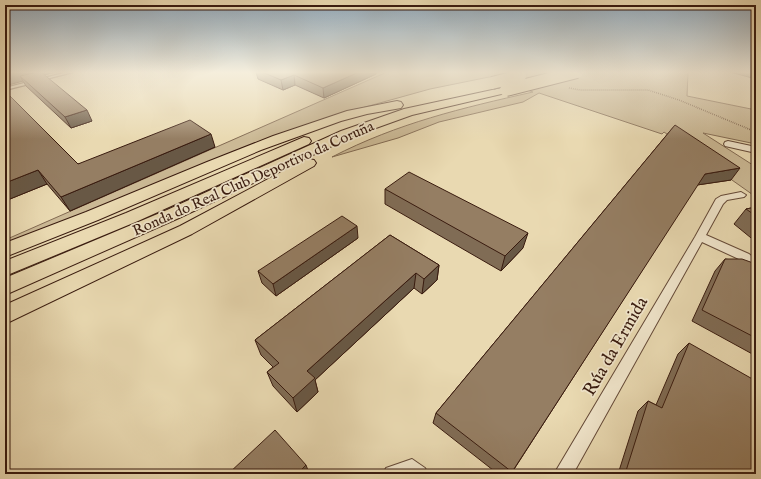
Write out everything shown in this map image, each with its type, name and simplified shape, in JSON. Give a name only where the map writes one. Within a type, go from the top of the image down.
[{"type":"highway","name":"Ronda do Real Club Deportivo da Coruña","points":[[5,269],[132,217],[293,145],[397,105],[441,94]]},
{"type":"highway","name":"Ronda do Real Club Deportivo da Coruña","points":[[5,287],[173,214],[346,134],[408,112],[485,94]]},
{"type":"highway","points":[[5,314],[186,230],[363,135],[449,102]]},
{"type":"highway","points":[[5,250],[103,212],[197,170],[257,147],[330,120],[377,107],[397,105]]},
{"type":"street","points":[[728,144],[756,150]]},
{"type":"street","name":"Rúa da Ermida","points":[[563,474],[709,222],[714,208],[722,199],[741,195]]},
{"type":"street","points":[[700,237],[745,257],[756,266]]},
{"type":"street","points":[[392,474],[412,468],[420,474]]},
{"type":"path","points":[[661,94],[679,100],[756,132]]},
{"type":"shaded area","points":[[336,94],[411,94],[333,116],[282,133],[77,216],[5,243],[5,240]]},
{"type":"shaded area","points":[[523,94],[537,94],[523,102],[439,122],[398,138],[332,157],[357,145],[406,126],[481,104]]},
{"type":"shaded area","points":[[543,94],[687,94],[687,96],[756,110],[756,144],[703,133],[756,167],[756,197],[664,132],[662,134]]},
{"type":"building","points":[[5,94],[8,94],[78,164],[190,120],[211,134],[61,197],[38,170],[5,183]]},
{"type":"building","points":[[40,94],[68,94],[87,110],[65,117]]},
{"type":"building","points":[[675,125],[740,168],[705,174],[512,472],[436,413]]},
{"type":"building","points":[[409,172],[528,233],[505,256],[385,189]]},
{"type":"building","points":[[756,207],[756,216],[746,209]]},
{"type":"building","points":[[342,216],[357,226],[273,284],[258,271]]},
{"type":"building","points":[[390,235],[439,265],[424,279],[416,273],[307,371],[315,378],[293,398],[267,372],[279,363],[255,340]]},
{"type":"building","points":[[725,259],[742,259],[756,264],[756,338],[702,310]]},
{"type":"building","points":[[689,343],[756,381],[756,474],[625,474],[648,401],[662,408]]},
{"type":"building","points":[[275,430],[306,465],[297,474],[228,474]]}]
